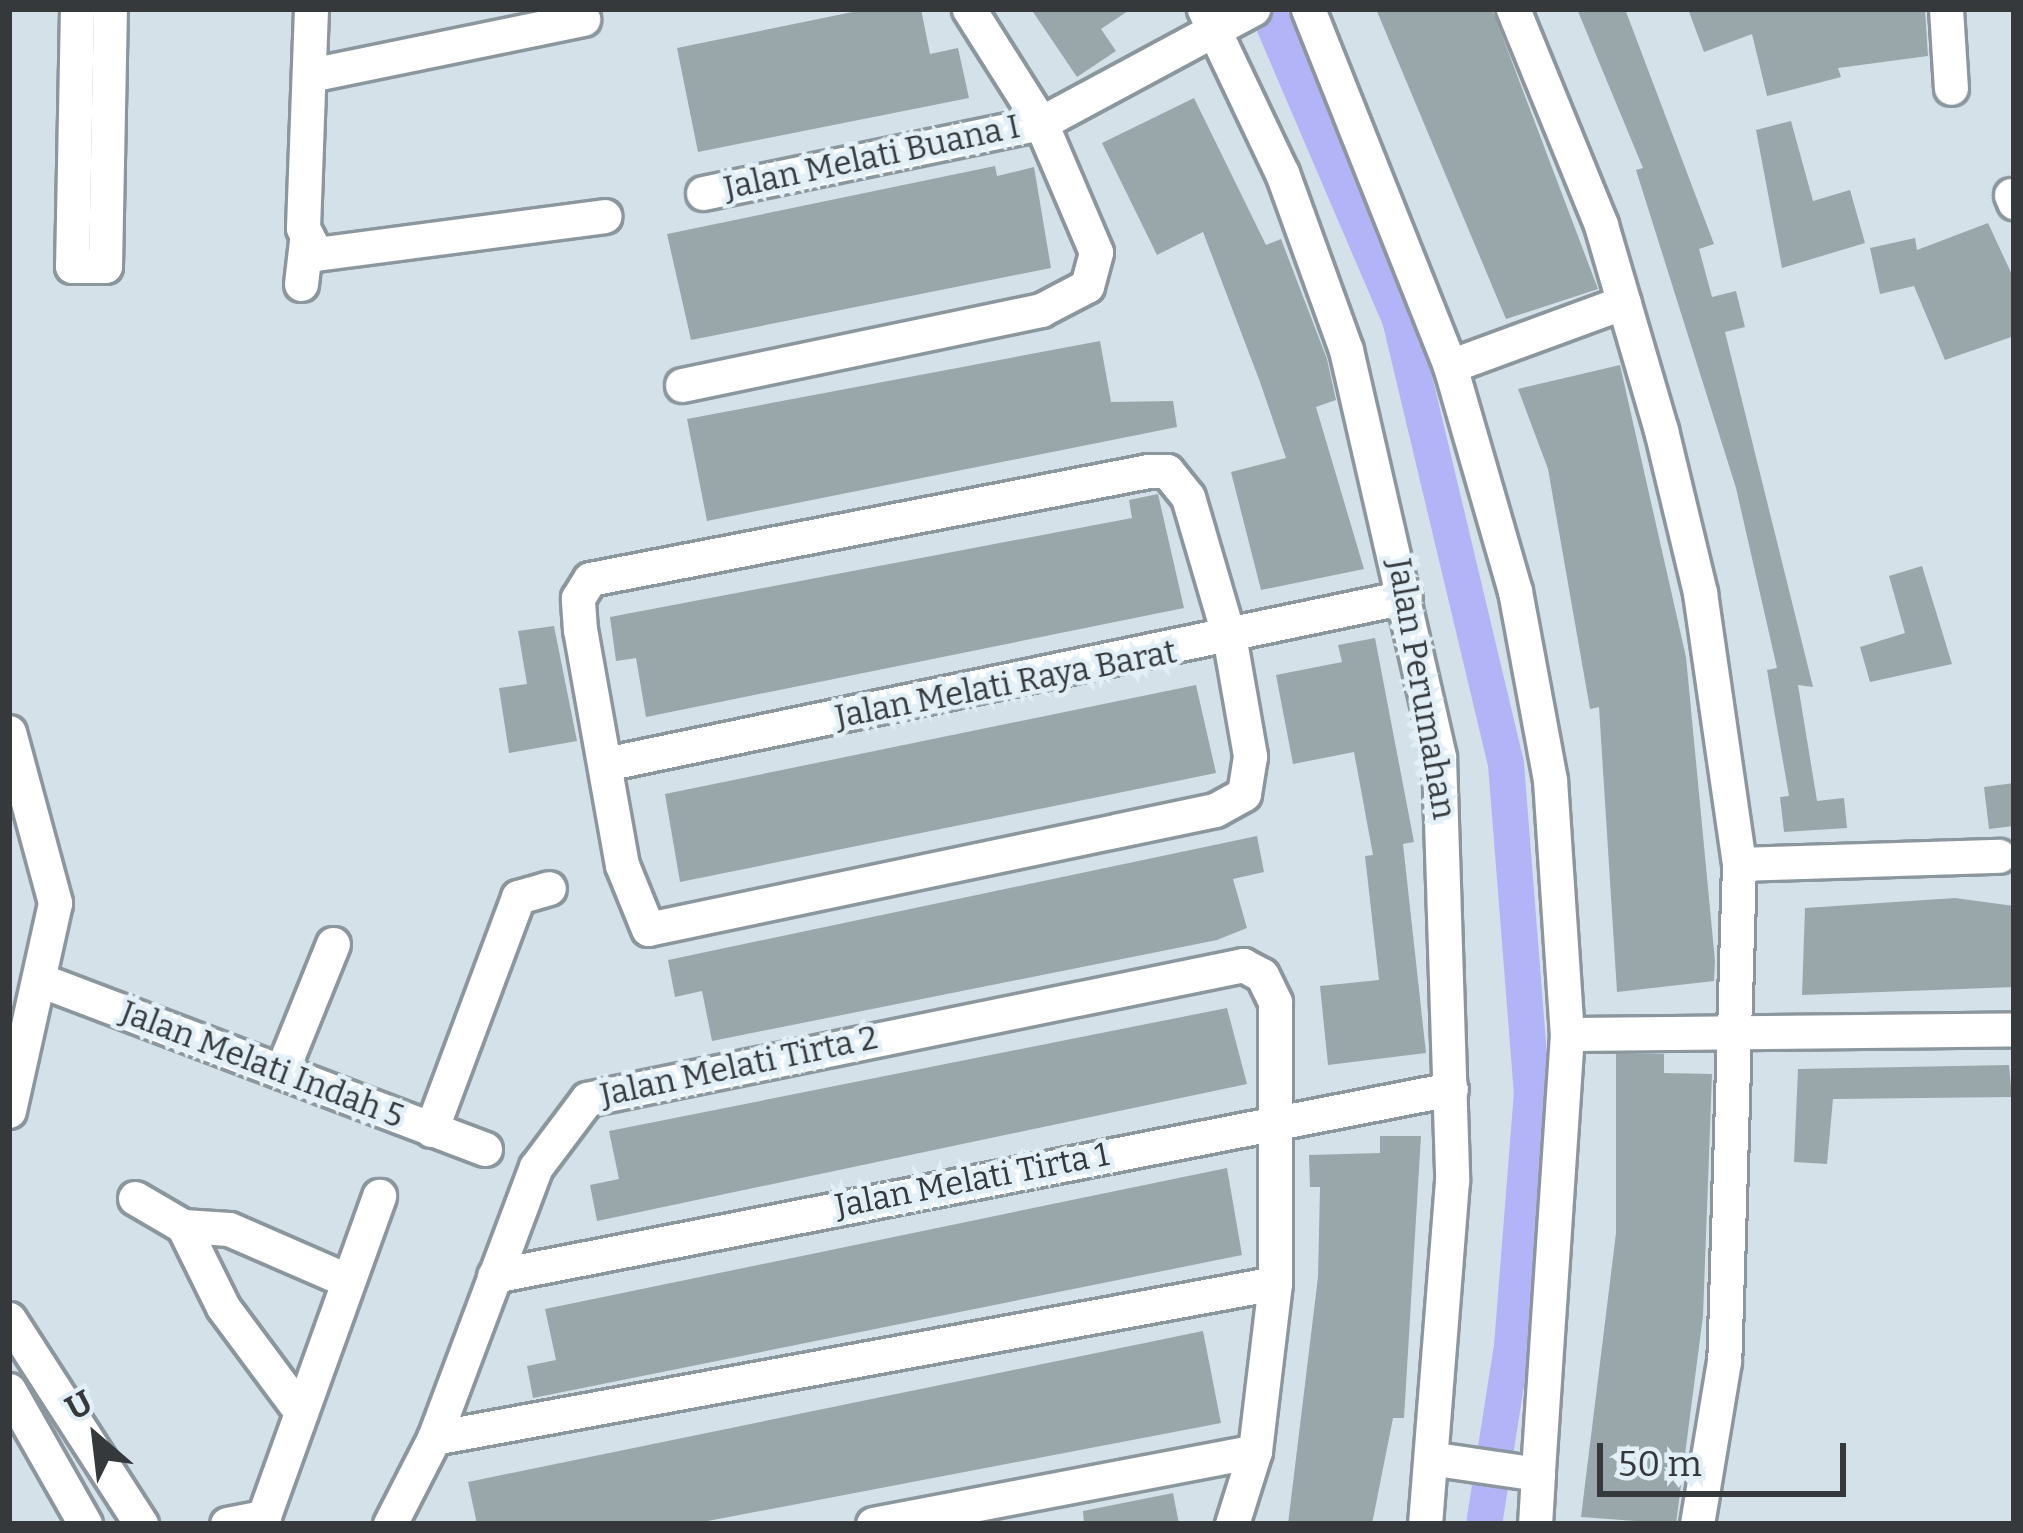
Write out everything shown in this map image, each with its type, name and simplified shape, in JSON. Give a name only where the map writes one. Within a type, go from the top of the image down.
[{"type":"street","points":[[77,9],[92,75],[105,266],[72,266],[92,75],[110,9]]},
{"type":"street","points":[[301,284],[311,9]]},
{"type":"street","points":[[682,386],[1068,301],[1087,286],[1096,252],[1041,123],[969,9]]},
{"type":"street","points":[[1308,9],[1450,366],[1531,668],[1556,840],[1567,1034],[1530,1474],[1534,1520]]},
{"type":"street","points":[[1513,9],[1624,302],[1700,593],[1739,864],[1739,1036],[1724,1361],[1697,1524]]},
{"type":"street","points":[[1946,9],[1951,88]]},
{"type":"street","name":"Jalan Melati Buana I","points":[[703,193],[1041,123],[1224,17]]},
{"type":"street","name":"Jalan Perumahan","points":[[1224,17],[1346,350],[1406,597],[1449,847],[1447,1461],[1425,1524]]},
{"type":"street","points":[[310,75],[583,19]]},
{"type":"street","points":[[306,242],[322,256],[605,216]]},
{"type":"street","points":[[1450,366],[1624,302]]},
{"type":"street","points":[[1167,471],[1188,497],[1230,641],[1250,756],[1244,794],[1231,802],[674,929],[648,929],[635,909],[605,764],[578,598],[590,579],[629,568],[1167,471]]},
{"type":"street","name":"Jalan Melati Raya Barat","points":[[605,764],[1230,641],[1406,597]]},
{"type":"street","points":[[9,732],[20,810],[54,888],[40,980],[9,1112]]},
{"type":"street","points":[[1739,864],[1999,856]]},
{"type":"street","points":[[430,1130],[518,897],[549,888]]},
{"type":"street","points":[[282,1070],[332,944]]},
{"type":"street","name":"Jalan Melati Tirta 2","points":[[390,1524],[434,1438],[536,1167],[570,1113],[603,1092],[1243,965],[1270,985],[1271,1123]]},
{"type":"street","name":"Jalan Melati Indah 5","points":[[40,980],[485,1149]]},
{"type":"street","points":[[1567,1034],[1739,1036],[1925,1024],[2014,1029]]},
{"type":"street","name":"Jalan Melati Tirta 1","points":[[494,1276],[1450,1089]]},
{"type":"street","points":[[1232,1524],[1255,1450],[1274,1282],[1271,1123]]},
{"type":"street","points":[[227,1524],[262,1520],[344,1279],[379,1196]]},
{"type":"street","points":[[135,1198],[183,1226],[230,1228],[344,1279]]},
{"type":"street","points":[[183,1226],[223,1307],[301,1412]]},
{"type":"street","points":[[434,1438],[1274,1282]]},
{"type":"street","points":[[9,1318],[141,1524]]},
{"type":"street","points":[[9,1390],[85,1524]]},
{"type":"street","points":[[873,1524],[1255,1450]]},
{"type":"street","points":[[1447,1461],[1530,1474]]},
{"type":"building","points":[[867,9],[921,9],[930,54],[958,48],[969,98],[698,152],[677,48]]},
{"type":"building","points":[[1031,9],[1131,9],[1101,29],[1116,51],[1077,77]]},
{"type":"building","points":[[1376,9],[1492,9],[1598,289],[1506,319]]},
{"type":"building","points":[[1577,9],[1625,9],[1714,244],[1699,249],[1712,297],[1736,291],[1745,327],[1725,332],[1813,687],[1798,685],[1817,801],[1844,798],[1847,828],[1784,832],[1780,797],[1789,796],[1767,670],[1777,668],[1736,488],[1636,170],[1643,168]]},
{"type":"building","points":[[1688,9],[1925,9],[1928,56],[1838,68],[1841,77],[1767,96],[1752,34],[1704,52]]},
{"type":"building","points":[[1194,98],[1266,245],[1281,239],[1327,359],[1336,400],[1316,407],[1364,569],[1261,590],[1231,472],[1286,458],[1260,382],[1203,232],[1157,255],[1102,143]]},
{"type":"building","points":[[1791,121],[1813,201],[1850,190],[1865,243],[1782,268],[1756,130]]},
{"type":"building","points":[[995,166],[997,176],[1034,167],[1051,268],[691,340],[667,234]]},
{"type":"building","points":[[1988,223],[2014,279],[2014,336],[1945,360],[1914,286],[1880,294],[1870,248],[1915,238],[1917,250]]},
{"type":"building","points":[[1100,341],[1111,402],[1173,401],[1177,427],[707,521],[687,419]]},
{"type":"building","points":[[1620,365],[1686,657],[1715,961],[1714,981],[1617,992],[1599,707],[1590,709],[1548,469],[1518,389]]},
{"type":"building","points":[[1158,494],[1184,608],[646,717],[636,658],[616,661],[610,617],[1132,518],[1129,500]]},
{"type":"building","points":[[1922,566],[1952,664],[1870,682],[1860,647],[1905,633],[1889,576]]},
{"type":"building","points":[[554,626],[577,741],[509,753],[499,688],[527,684],[518,631]]},
{"type":"building","points":[[1375,638],[1414,842],[1403,844],[1426,1053],[1328,1065],[1320,986],[1379,980],[1365,856],[1373,855],[1354,752],[1293,764],[1276,675],[1342,662],[1338,645]]},
{"type":"building","points":[[1196,685],[1216,773],[680,882],[665,794]]},
{"type":"building","points":[[2014,783],[2014,826],[1989,829],[1984,787]]},
{"type":"building","points":[[1257,836],[1264,872],[1233,879],[1247,928],[1217,940],[712,1041],[702,991],[675,997],[668,960]]},
{"type":"building","points":[[1955,898],[2014,906],[2014,987],[1802,995],[1805,908]]},
{"type":"building","points":[[1227,1008],[1247,1084],[597,1221],[590,1185],[619,1179],[609,1131]]},
{"type":"building","points":[[1616,1054],[1664,1054],[1664,1073],[1712,1074],[1703,1316],[1676,1524],[1581,1517],[1616,1233]]},
{"type":"building","points":[[2009,1065],[2012,1097],[1833,1099],[1827,1164],[1794,1162],[1798,1069]]},
{"type":"building","points":[[1380,1136],[1421,1136],[1404,1418],[1393,1418],[1372,1524],[1288,1524],[1318,1277],[1320,1187],[1310,1187],[1309,1155],[1380,1153]]},
{"type":"building","points":[[1227,1168],[1242,1255],[533,1398],[527,1366],[556,1360],[545,1309]]},
{"type":"building","points":[[1203,1331],[1221,1423],[692,1524],[477,1524],[468,1482]]},
{"type":"building","points":[[1173,1493],[1179,1524],[1084,1524],[1083,1511]]},
{"type":"waterway","points":[[1267,9],[1400,319],[1506,764],[1532,1092],[1512,1346],[1484,1524]]}]
